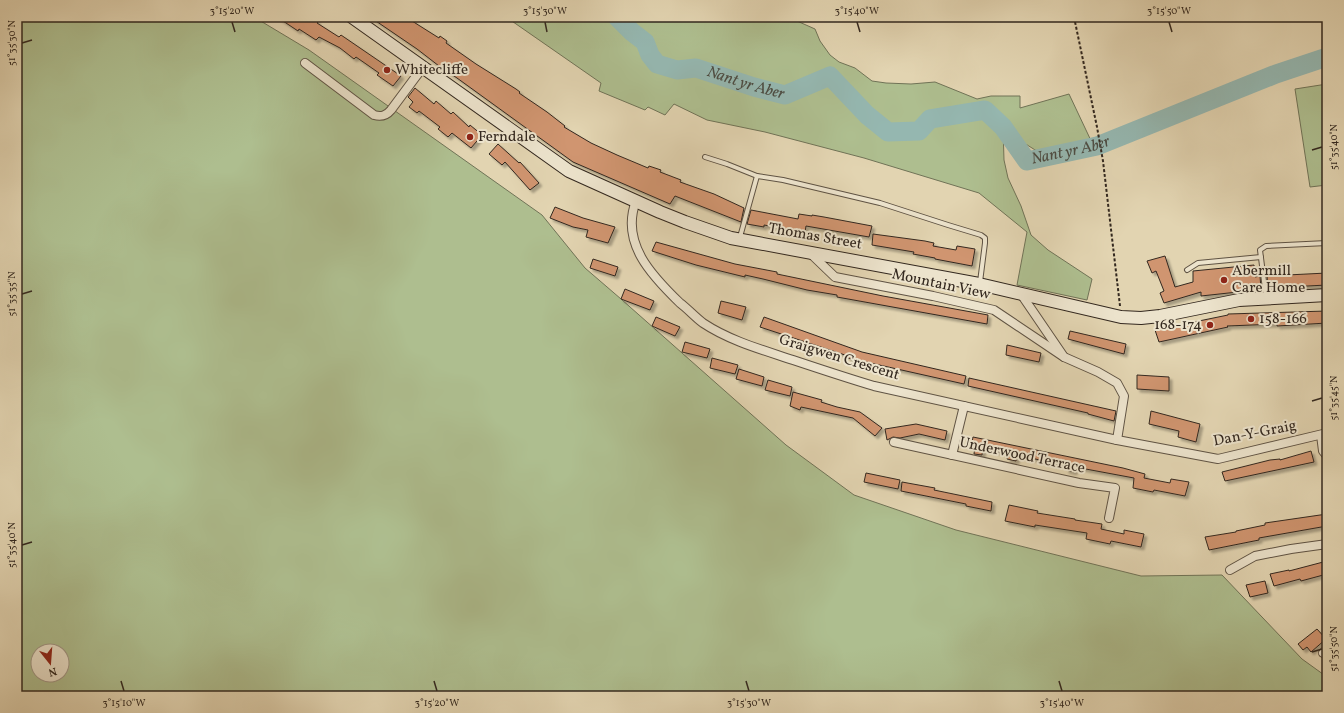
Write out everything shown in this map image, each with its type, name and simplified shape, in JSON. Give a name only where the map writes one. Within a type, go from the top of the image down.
[{"type":"main road","name":"Thomas Street","points":[[352,17],[569,171],[636,201],[705,229],[739,239],[980,284],[1121,317],[1148,318],[1239,300],[1327,295]]},
{"type":"street","points":[[305,63],[374,115],[379,116],[388,114],[422,67]]},
{"type":"street","name":"Graigwen Crescent","points":[[636,201],[632,212],[632,235],[644,263],[669,292],[703,322],[736,339],[847,378],[1117,440]]},
{"type":"street","name":"Mountain View","points":[[810,252],[835,277],[933,296],[994,310],[1064,357],[1098,372],[1117,383],[1124,396],[1117,440]]},
{"type":"street","points":[[1022,294],[1064,357]]},
{"type":"street","points":[[952,455],[964,406]]},
{"type":"street","points":[[1324,434],[1323,451],[1327,456]]},
{"type":"street","name":"Dan-Y-Graig","points":[[1117,440],[1218,458],[1324,434]]},
{"type":"street","name":"Underwood Terrace","points":[[894,442],[1079,483],[1115,488],[1109,518]]},
{"type":"street","points":[[1230,570],[1255,556],[1291,548],[1327,544]]},
{"type":"lane","points":[[705,157],[728,164],[757,176],[783,180],[880,203],[981,235],[985,238],[985,243],[980,284]]},
{"type":"lane","points":[[739,239],[757,176]]},
{"type":"lane","points":[[1266,298],[1260,250],[1266,246],[1327,243]]},
{"type":"lane","points":[[1187,270],[1198,263],[1261,257]]},
{"type":"path","points":[[1074,17],[1103,162],[1121,317]]},
{"type":"green space","points":[[17,17],[254,17],[309,50],[542,215],[585,268],[786,445],[854,495],[956,530],[1141,576],[1222,575],[1302,659],[1327,677],[1327,696],[17,696]]},
{"type":"green space","points":[[506,17],[788,17],[815,29],[820,41],[830,55],[839,62],[855,68],[872,81],[911,84],[935,82],[977,99],[991,96],[1020,96],[1020,108],[1069,94],[1094,147],[1050,156],[1040,153],[1024,143],[1013,141],[1003,128],[1004,160],[1008,178],[1021,206],[1031,235],[1048,250],[1092,279],[1087,300],[1017,285],[1027,232],[979,193],[864,158],[765,132],[707,120],[674,104],[665,115],[648,107],[645,110],[599,91],[601,83]]},
{"type":"green space","points":[[1327,84],[1327,185],[1310,187],[1295,89]]},
{"type":"building","points":[[277,17],[311,17],[318,22],[317,23],[339,37],[341,35],[401,76],[393,86],[377,75],[379,73],[356,57],[354,59],[340,48],[319,37],[316,40],[299,29],[298,31]]},
{"type":"building","points":[[370,17],[389,17],[398,21],[401,17],[416,17],[412,21],[439,38],[440,36],[447,41],[446,43],[476,64],[516,89],[520,92],[519,93],[565,126],[564,127],[591,143],[617,155],[648,168],[649,166],[661,170],[660,172],[681,180],[680,182],[714,194],[744,208],[741,222],[675,196],[670,204],[573,162],[417,49]]},
{"type":"building","points":[[415,88],[434,104],[436,101],[451,114],[453,112],[469,127],[470,125],[482,135],[471,148],[452,133],[448,137],[438,129],[440,127],[419,111],[417,113],[409,107],[413,102],[408,97]]},
{"type":"building","points":[[498,144],[519,163],[520,162],[539,183],[530,190],[505,162],[502,165],[489,154]]},
{"type":"building","points":[[555,207],[583,218],[615,227],[608,243],[586,237],[588,230],[573,227],[550,218]]},
{"type":"building","points":[[751,210],[798,219],[799,214],[812,215],[872,226],[869,237],[806,226],[805,232],[764,225],[764,227],[747,224]]},
{"type":"building","points":[[873,234],[925,241],[934,243],[933,246],[956,250],[957,246],[975,249],[972,266],[913,254],[914,252],[872,245]]},
{"type":"building","points":[[656,242],[735,264],[777,272],[777,274],[883,296],[988,315],[987,324],[837,297],[837,295],[807,290],[745,275],[745,277],[696,265],[652,251]]},
{"type":"building","name":"Abermill Care Home","points":[[1165,256],[1175,287],[1193,282],[1193,271],[1254,265],[1255,277],[1260,276],[1261,289],[1201,296],[1201,292],[1164,303],[1160,293],[1164,291],[1156,271],[1152,273],[1147,261]]},
{"type":"building","points":[[593,259],[618,267],[615,276],[590,268]]},
{"type":"building","points":[[1327,273],[1327,285],[1268,288],[1267,276]]},
{"type":"building","points":[[625,289],[654,301],[650,310],[621,299]]},
{"type":"building","points":[[721,301],[746,307],[742,320],[718,313]]},
{"type":"building","points":[[1327,311],[1327,323],[1277,326],[1277,324],[1227,326],[1228,327],[1159,342],[1155,330],[1228,314]]},
{"type":"building","points":[[656,317],[680,327],[675,336],[652,326]]},
{"type":"building","points":[[764,317],[862,352],[966,376],[964,384],[848,358],[848,356],[760,327]]},
{"type":"building","points":[[1070,331],[1126,344],[1124,354],[1068,339]]},
{"type":"building","points":[[685,342],[710,349],[707,358],[682,352]]},
{"type":"building","points":[[1007,345],[1041,353],[1039,362],[1006,355]]},
{"type":"building","points":[[712,358],[738,365],[735,374],[710,368]]},
{"type":"building","points":[[739,369],[764,377],[762,386],[736,379]]},
{"type":"building","points":[[1137,375],[1169,377],[1169,391],[1137,389]]},
{"type":"building","points":[[969,378],[1116,411],[1114,421],[1088,413],[968,386]]},
{"type":"building","points":[[768,380],[792,387],[790,396],[765,390]]},
{"type":"building","points":[[793,392],[822,400],[821,402],[837,407],[860,412],[882,428],[875,436],[853,418],[801,407],[800,410],[790,406]]},
{"type":"building","points":[[1151,411],[1200,424],[1196,442],[1178,437],[1179,431],[1149,424]]},
{"type":"building","points":[[916,424],[947,431],[945,440],[919,434],[900,438],[893,437],[887,440],[885,429]]},
{"type":"building","points":[[973,437],[1123,468],[1145,474],[1144,478],[1170,483],[1171,479],[1189,482],[1185,496],[1154,490],[1153,492],[1133,488],[1134,478],[1075,467],[1074,472],[1066,470],[1066,466],[1017,455],[1016,461],[1007,459],[1008,454],[983,448],[982,455],[974,454],[975,446],[971,446]]},
{"type":"building","points":[[1311,451],[1314,462],[1225,481],[1222,472],[1270,460],[1280,460]]},
{"type":"building","points":[[866,473],[900,480],[898,489],[864,482]]},
{"type":"building","points":[[902,482],[935,488],[934,490],[992,502],[991,511],[966,506],[966,504],[901,491]]},
{"type":"building","points":[[1009,505],[1038,511],[1037,513],[1102,524],[1101,529],[1124,534],[1124,530],[1144,534],[1141,547],[1111,541],[1110,544],[1086,539],[1087,533],[1035,525],[1035,527],[1005,521]]},
{"type":"building","points":[[1327,514],[1327,526],[1259,538],[1259,540],[1209,550],[1205,537],[1236,532],[1265,525],[1265,523]]},
{"type":"building","points":[[1327,561],[1327,574],[1274,586],[1270,574],[1289,571]]},
{"type":"building","points":[[1265,581],[1268,593],[1250,597],[1246,585]]},
{"type":"building","points":[[1317,629],[1326,639],[1311,652],[1307,647],[1303,650],[1298,644]]},
{"type":"waterway","name":"Nant yr Aber","points":[[617,17],[645,42],[650,55],[657,64],[677,70],[696,68],[754,87],[785,95],[830,76],[867,115],[888,132],[919,131],[930,119],[985,110],[1003,127],[1027,161],[1097,146],[1276,74],[1327,57]]},
{"type":"place","name":"Whitecliffe","points":[[387,70]]},
{"type":"place","name":"Ferndale","points":[[470,137]]},
{"type":"place","name":"Abermill Care Home","points":[[1224,280]]},
{"type":"place","name":"158-166","points":[[1251,319]]},
{"type":"place","name":"168-174","points":[[1210,325]]}]
